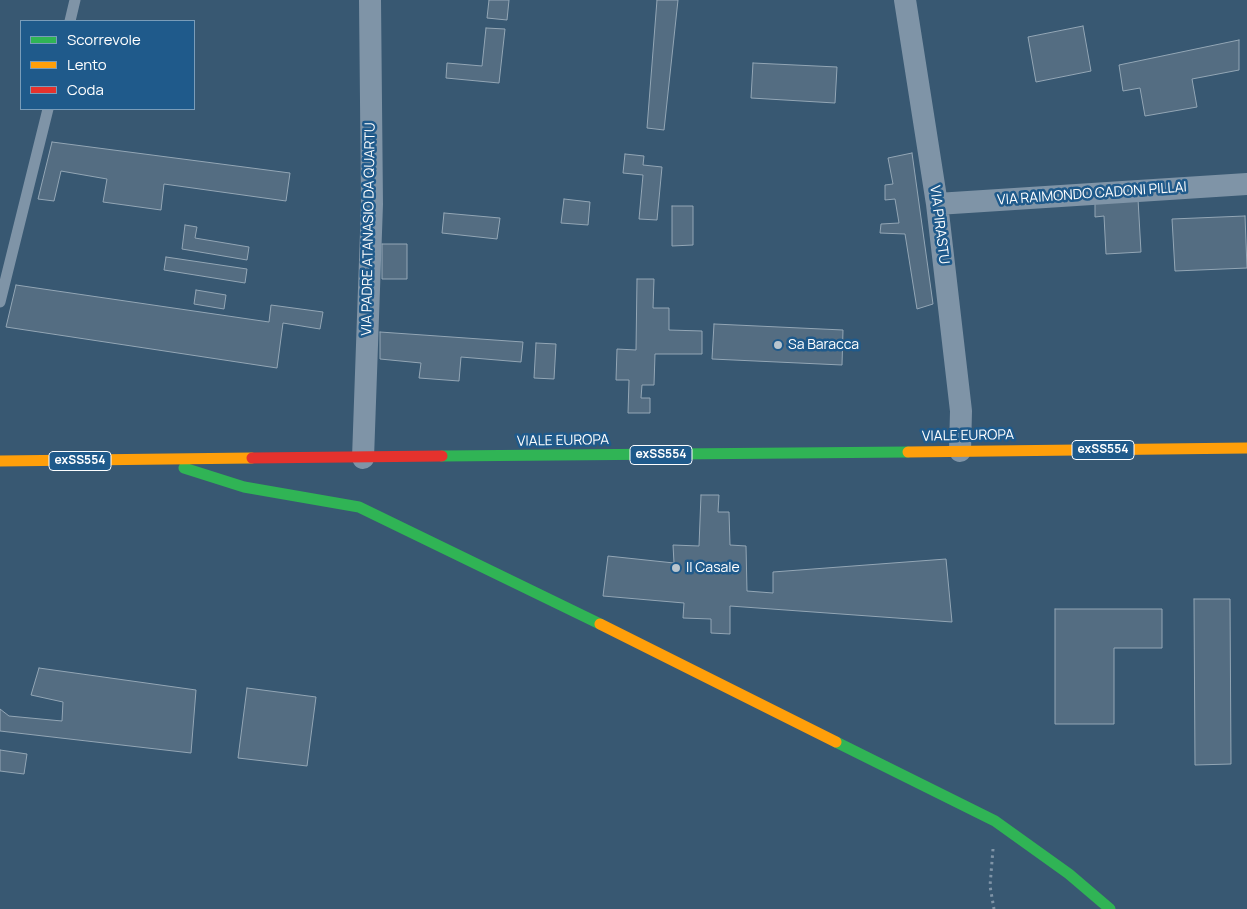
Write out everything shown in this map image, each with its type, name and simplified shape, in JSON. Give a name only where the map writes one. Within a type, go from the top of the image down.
[{"type":"main road","name":"VIALE EUROPA","points":[[0,462],[1247,448]]},
{"type":"main road","points":[[161,460],[244,487],[359,507],[995,821],[1069,874],[1110,909]]},
{"type":"street","name":"VIA PADRE ATANASIO DA QUARTU","points":[[363,458],[372,204],[370,0]]},
{"type":"street","name":"VIA PIRASTU","points":[[905,0],[936,204],[961,411],[960,451]]},
{"type":"street","name":"VIA RAIMONDO CADONI PILLAI","points":[[936,204],[1247,184]]},
{"type":"lane","points":[[70,20],[75,0]]},
{"type":"lane","points":[[0,302],[48,110]]},
{"type":"path","points":[[994,909],[990,886],[995,821]]},
{"type":"building","points":[[489,0],[509,0],[507,20],[487,18]]},
{"type":"building","points":[[657,0],[678,0],[664,130],[647,128]]},
{"type":"building","points":[[1083,26],[1091,71],[1036,82],[1028,37]]},
{"type":"building","points":[[486,28],[505,29],[499,83],[446,78],[447,63],[482,66]]},
{"type":"building","points":[[1239,40],[1239,70],[1192,79],[1197,107],[1145,116],[1140,88],[1123,91],[1119,65]]},
{"type":"building","points":[[753,63],[837,67],[835,103],[751,98]]},
{"type":"building","points":[[52,142],[290,173],[286,201],[164,184],[161,210],[103,202],[107,179],[61,171],[54,201],[38,199]]},
{"type":"building","points":[[912,153],[933,304],[917,309],[905,234],[880,233],[881,224],[899,223],[895,199],[885,200],[885,185],[893,184],[888,158]]},
{"type":"building","points":[[625,154],[644,156],[643,165],[662,167],[657,220],[639,219],[643,175],[623,173]]},
{"type":"building","points":[[564,199],[590,202],[588,225],[561,223]]},
{"type":"building","points":[[1138,199],[1141,252],[1106,254],[1104,216],[1095,217],[1095,202]]},
{"type":"building","points":[[672,206],[693,206],[693,245],[672,246]]},
{"type":"building","points":[[444,213],[500,218],[497,239],[442,233]]},
{"type":"building","points":[[1245,216],[1247,268],[1175,271],[1172,219]]},
{"type":"building","points":[[185,225],[197,227],[195,238],[249,247],[247,260],[182,249]]},
{"type":"building","points":[[382,244],[407,244],[407,279],[382,279]]},
{"type":"building","points":[[166,257],[247,269],[245,283],[164,270]]},
{"type":"building","points":[[637,279],[654,279],[653,308],[669,308],[669,330],[702,331],[702,354],[655,354],[654,385],[642,385],[641,398],[650,398],[650,413],[628,413],[629,380],[616,380],[617,349],[636,350]]},
{"type":"building","points":[[16,285],[269,322],[271,305],[323,312],[320,329],[283,323],[277,368],[6,327]]},
{"type":"building","points":[[196,290],[226,295],[224,309],[194,304]]},
{"type":"building","name":"Sa Baracca","points":[[714,324],[843,330],[842,365],[712,359]]},
{"type":"building","points":[[380,332],[523,342],[521,362],[461,357],[459,381],[419,378],[421,363],[380,359]]},
{"type":"building","points":[[536,343],[556,344],[554,379],[534,378]]},
{"type":"building","name":"Il Casale","points":[[701,495],[719,495],[718,512],[729,512],[730,545],[746,546],[747,591],[773,593],[773,572],[946,559],[952,622],[730,606],[730,634],[711,633],[711,619],[683,618],[684,603],[603,596],[608,556],[674,563],[673,545],[699,546]]},
{"type":"building","points":[[1194,599],[1230,599],[1231,764],[1195,765]]},
{"type":"building","points":[[1055,609],[1162,609],[1162,648],[1114,648],[1114,724],[1055,724]]},
{"type":"building","points":[[39,668],[196,690],[191,753],[0,731],[0,709],[9,716],[62,721],[63,702],[31,695]]},
{"type":"building","points":[[247,688],[316,697],[307,766],[238,758]]},
{"type":"building","points":[[0,750],[27,754],[24,774],[0,771]]},
{"type":"traffic: fast","points":[[442,456],[908,452]]},
{"type":"traffic: fast","points":[[184,468],[244,487],[359,507],[600,624]]},
{"type":"traffic: fast","points":[[836,742],[995,821],[1069,874],[1110,909]]},
{"type":"traffic: slow","points":[[908,452],[1247,448]]},
{"type":"traffic: slow","points":[[0,461],[252,458]]},
{"type":"traffic: slow","points":[[600,624],[836,742]]},
{"type":"traffic: jam","points":[[252,458],[442,456]]},
{"type":"place","name":"Sa Baracca","points":[[778,345]]},
{"type":"place","name":"Il Casale","points":[[676,568]]}]
